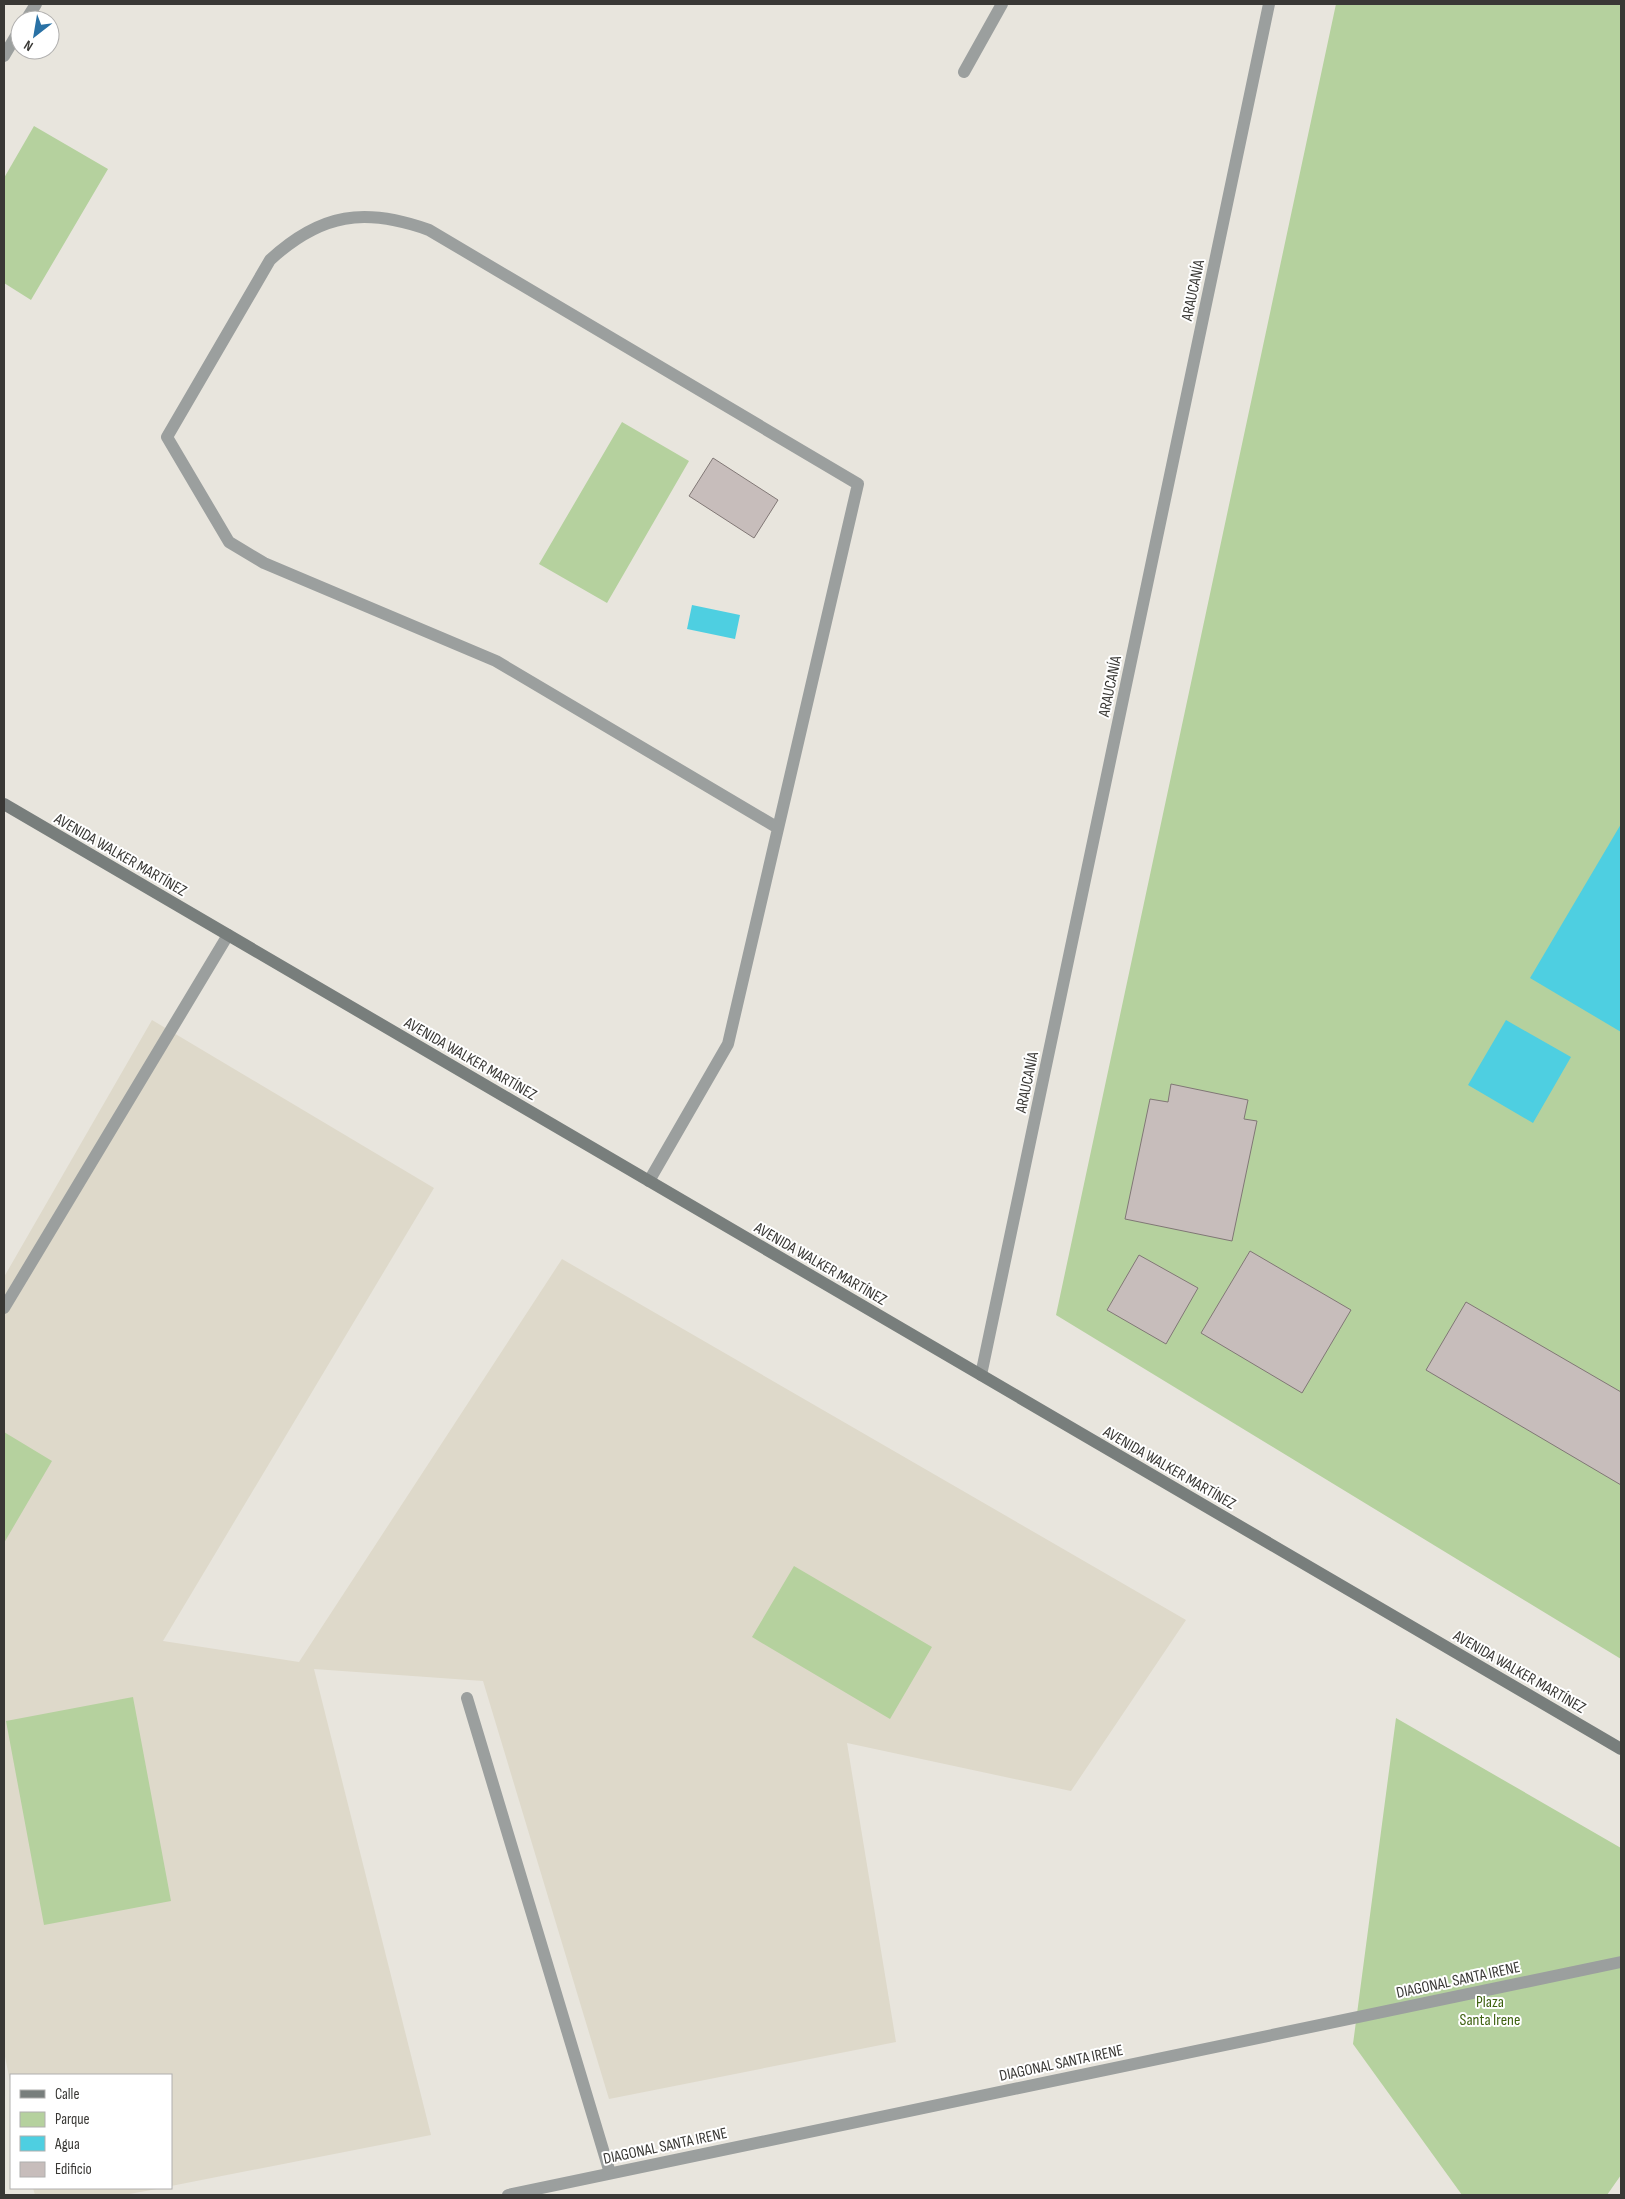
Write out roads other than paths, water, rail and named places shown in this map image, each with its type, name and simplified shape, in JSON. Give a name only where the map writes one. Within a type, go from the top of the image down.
[{"type":"main road","name":"AVENIDA WALKER MARTÍNEZ","points":[[4,804],[1621,1749]]},
{"type":"street","points":[[964,72],[1002,4]]},
{"type":"street","name":"ARAUCANÍA","points":[[981,1375],[1269,4]]},
{"type":"street","points":[[649,1181],[728,1044],[858,484],[429,230],[402,220],[374,216],[345,218],[318,226],[292,240],[270,260],[168,437],[229,542],[264,563],[496,661],[778,828]]},
{"type":"street","points":[[4,1308],[228,935]]},
{"type":"street","points":[[466,1698],[590,2101],[610,2174]]},
{"type":"street","name":"DIAGONAL SANTA IRENE","points":[[508,2195],[1621,1962]]},
{"type":"water","points":[[692,605],[740,615],[735,639],[687,629]]},
{"type":"water","points":[[1621,824],[1621,1032],[1530,978]]},
{"type":"water","points":[[1506,1020],[1571,1057],[1533,1123],[1468,1085]]},
{"type":"park label","name":"Plaza Santa Irene","points":[[1490,2010]]}]
